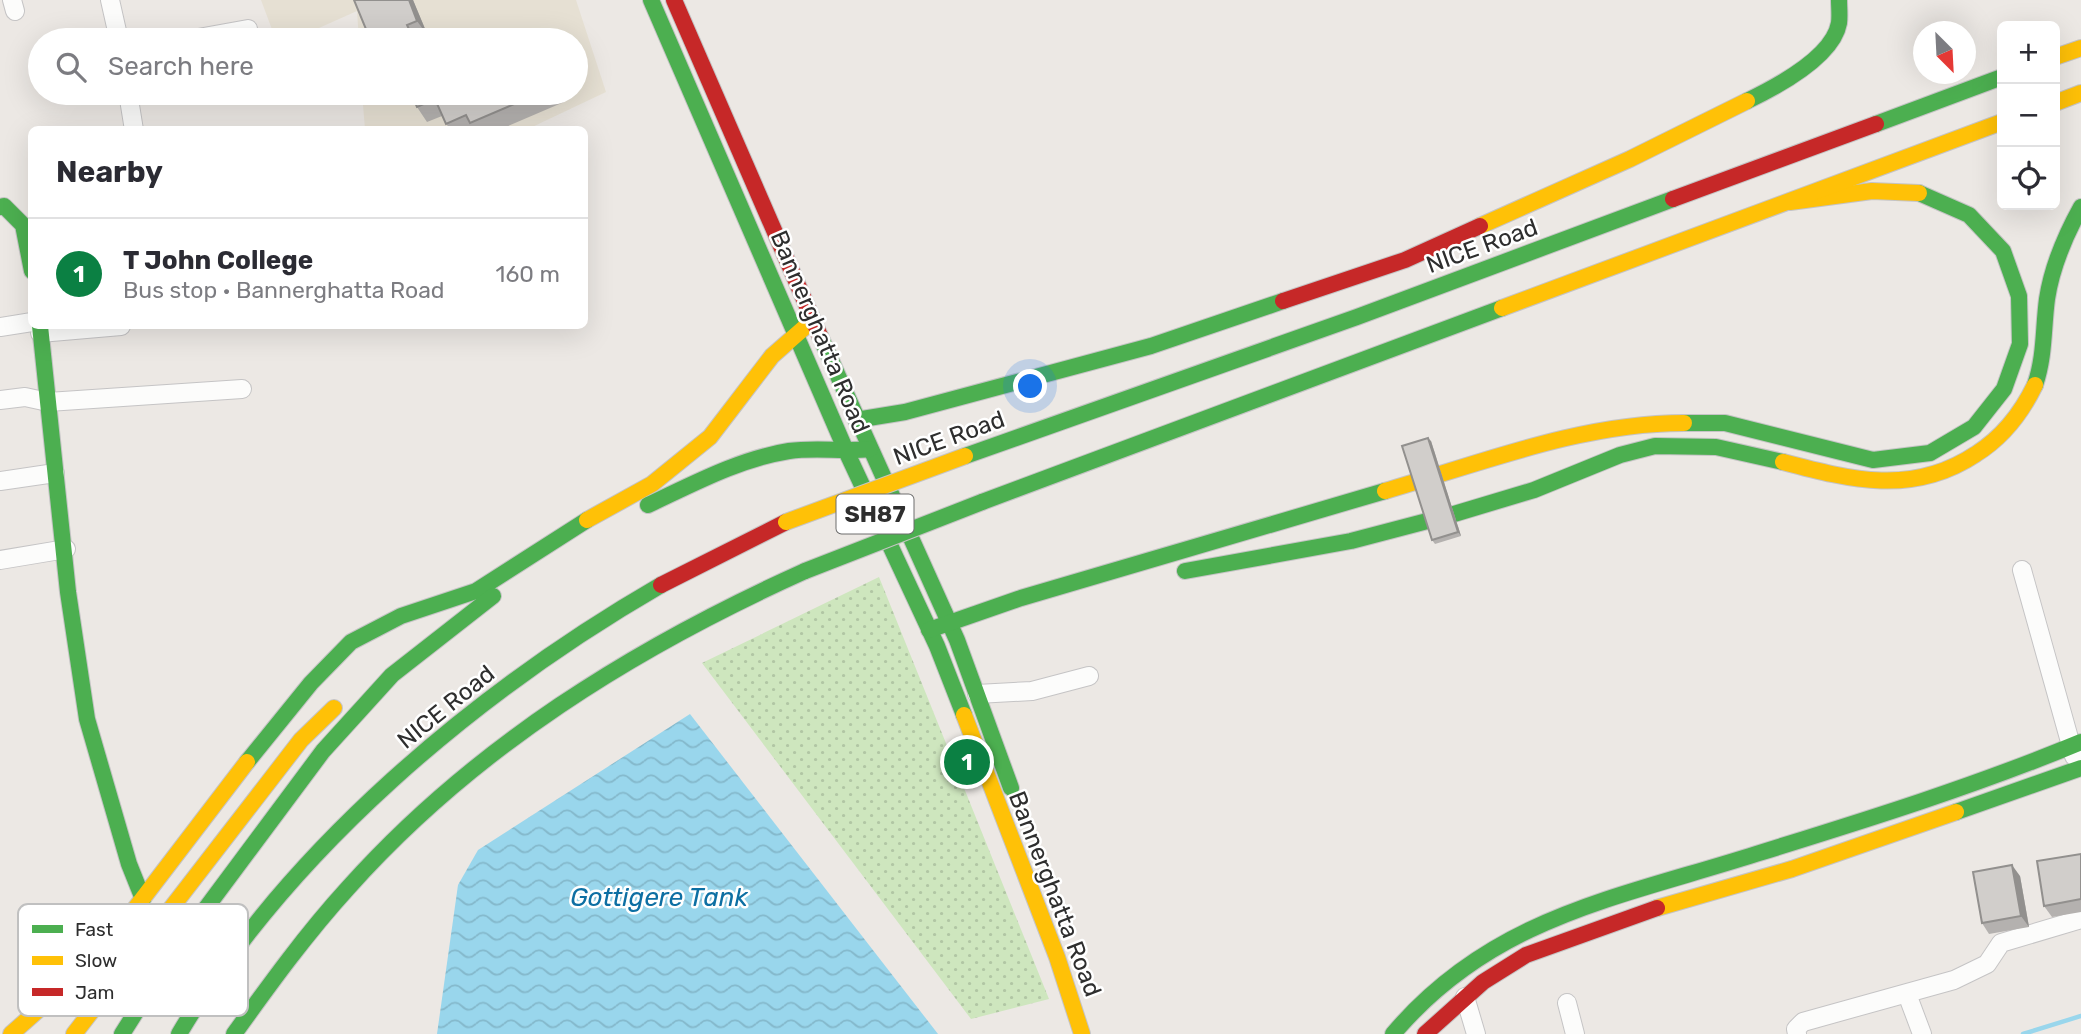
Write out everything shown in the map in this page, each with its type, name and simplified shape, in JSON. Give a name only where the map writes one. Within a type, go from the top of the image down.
[{"type":"main road","name":"Bannerghatta Road","points":[[651,0],[847,453],[937,646],[1057,957],[1082,1034]]},
{"type":"main road","name":"Bannerghatta Road","points":[[674,0],[856,420],[950,623],[963,638],[977,694],[1019,810]]},
{"type":"main road","points":[[856,420],[905,412],[1151,346],[1405,260],[1630,159],[1785,82],[1831,42],[1839,23],[1839,0]]},
{"type":"main road","points":[[2060,55],[2081,48]]},
{"type":"main road","name":"NICE Road","points":[[248,935],[300,873],[371,799],[452,729],[537,663],[663,585],[786,522],[1383,307],[1997,79]]},
{"type":"main road","points":[[2060,101],[2081,93]]},
{"type":"main road","points":[[248,1013],[270,979],[346,887],[421,813],[516,733],[651,643],[740,597],[982,502],[1997,124]]},
{"type":"main road","points":[[929,629],[1021,598],[1581,434],[1646,423],[1725,423],[1843,453],[1894,461],[1937,450],[1973,426],[2005,395],[2015,376],[2025,339],[2023,296],[2013,267],[1997,239],[1964,211],[1941,199],[1914,191],[1790,202]]},
{"type":"main road","points":[[0,207],[4,206],[27,224]]},
{"type":"main road","points":[[1175,574],[1200,567],[1367,537],[1535,490],[1619,453],[1647,446],[1724,448],[1851,480],[1881,483],[1928,480],[1952,471],[1992,443],[2023,408],[2034,389],[2045,346],[2049,288],[2057,260],[2081,207]]},
{"type":"main road","points":[[208,904],[265,824],[365,702],[480,597],[565,532],[652,484],[688,459],[710,438],[772,356],[813,320]]},
{"type":"main road","points":[[37,329],[66,550],[68,593],[87,719],[129,864],[144,899]]},
{"type":"main road","points":[[140,904],[238,773],[311,683],[351,642],[401,616],[480,597],[620,518],[740,463],[789,451],[819,449],[847,453],[870,449]]},
{"type":"main road","points":[[175,904],[301,740],[356,688],[416,642],[453,624]]},
{"type":"main road","points":[[937,646],[963,638]]},
{"type":"main road","points":[[1393,1034],[1410,1014],[1454,974],[1501,942],[1588,906],[1888,813],[2076,744]]},
{"type":"main road","points":[[1425,1034],[1465,997],[1502,969],[1526,956],[1633,915],[1792,869],[2080,772]]},
{"type":"main road","name":"Bannerghatta Road","points":[[1028,836],[1088,999]]},
{"type":"main road","points":[[11,1034],[31,1016]]},
{"type":"main road","points":[[75,1034],[89,1016]]},
{"type":"main road","points":[[122,1034],[131,1016]]},
{"type":"main road","name":"NICE Road","points":[[179,1034],[191,1016]]},
{"type":"main road","points":[[234,1034],[246,1016]]},
{"type":"street","points":[[110,0],[116,28]]},
{"type":"street","points":[[130,105],[133,126]]},
{"type":"street","points":[[0,327],[28,327]]},
{"type":"street","points":[[0,400],[25,397],[48,402],[242,389]]},
{"type":"street","points":[[0,481],[55,473]]},
{"type":"street","points":[[0,560],[66,550]]},
{"type":"street","points":[[2022,570],[2076,744],[2080,772]]},
{"type":"street","points":[[977,694],[1032,691],[1088,676]]},
{"type":"street","points":[[1797,1034],[1796,1029],[1803,1022],[1907,994],[1981,970],[2001,943],[2081,919]]},
{"type":"street","points":[[1907,994],[1922,1034]]},
{"type":"street","points":[[1465,997],[1476,1034]]},
{"type":"street","points":[[1567,1003],[1575,1034]]},
{"type":"shaded area","points":[[261,0],[576,0],[585,28],[358,28],[357,11],[319,28],[272,28]]},
{"type":"shaded area","points":[[588,37],[606,92],[588,101]]},
{"type":"shaded area","points":[[363,105],[579,105],[534,126],[365,126]]},
{"type":"green space","points":[[879,577],[1049,999],[971,1019],[702,663]]},
{"type":"water","name":"Gottigere Tank","points":[[690,714],[938,1034],[437,1034],[458,885],[478,850]]},
{"type":"building","points":[[354,0],[409,0],[417,21],[407,25],[408,28],[365,28]]},
{"type":"building","points":[[438,105],[512,105],[470,123],[466,115],[446,124]]},
{"type":"building","points":[[1428,438],[1458,532],[1432,540],[1402,446]]},
{"type":"building","points":[[2081,854],[2081,899],[2044,906],[2037,861]]},
{"type":"building","points":[[2012,865],[2021,916],[1982,923],[1973,872]]},
{"type":"waterway","points":[[2023,1034],[2081,1016]]},
{"type":"traffic: fast","points":[[651,0],[847,453],[937,646],[964,715]]},
{"type":"traffic: fast","points":[[1747,101],[1802,70],[1826,48],[1835,36],[1839,23],[1839,0]]},
{"type":"traffic: fast","points":[[1876,124],[1997,79]]},
{"type":"traffic: fast","points":[[1684,423],[1725,423],[1873,460],[1930,453],[1974,427],[2004,389],[2020,344],[2019,296],[2003,251],[1969,215],[1919,193]]},
{"type":"traffic: fast","points":[[965,456],[1357,317],[1673,199]]},
{"type":"traffic: fast","points":[[0,207],[4,206],[23,225],[28,251]]},
{"type":"traffic: fast","points":[[2035,385],[2041,364],[2052,275],[2081,207]]},
{"type":"traffic: fast","points":[[856,420],[905,412],[1151,346],[1283,301]]},
{"type":"traffic: fast","points":[[982,502],[1502,308]]},
{"type":"traffic: fast","points":[[40,329],[68,592],[87,719],[129,864],[143,899]]},
{"type":"traffic: fast","points":[[820,336],[957,640],[1011,788]]},
{"type":"traffic: fast","points":[[1185,571],[1351,541],[1454,514],[1534,490],[1620,455],[1655,446],[1716,447],[1783,462]]},
{"type":"traffic: fast","points":[[648,505],[717,473],[770,455],[799,450],[870,449]]},
{"type":"traffic: fast","points":[[929,630],[1021,598],[1385,491]]},
{"type":"traffic: fast","points":[[805,571],[982,502]]},
{"type":"traffic: fast","points":[[247,762],[311,683],[351,642],[401,616],[476,591],[587,520]]},
{"type":"traffic: fast","points":[[248,1015],[348,888],[397,837],[503,746],[618,668],[679,633],[805,571]]},
{"type":"traffic: fast","points":[[248,935],[331,839],[392,780],[456,725],[523,674],[592,627],[661,585]]},
{"type":"traffic: fast","points":[[209,904],[323,751],[392,675],[493,596]]},
{"type":"traffic: fast","points":[[1393,1034],[1431,994],[1472,963],[1515,937],[1560,917],[1607,899],[1920,802],[2081,742]]},
{"type":"traffic: fast","points":[[1956,812],[2081,768]]},
{"type":"traffic: fast","points":[[122,1034],[133,1016]]},
{"type":"traffic: fast","points":[[179,1034],[191,1016]]},
{"type":"traffic: fast","points":[[234,1034],[247,1016]]},
{"type":"traffic: slow","points":[[2060,55],[2081,48]]},
{"type":"traffic: slow","points":[[2060,101],[2081,93]]},
{"type":"traffic: slow","points":[[1480,226],[1630,159],[1747,101]]},
{"type":"traffic: slow","points":[[1502,308],[1997,124]]},
{"type":"traffic: slow","points":[[1790,202],[1872,191],[1919,193]]},
{"type":"traffic: slow","points":[[587,520],[652,484],[710,437],[772,356],[813,320]]},
{"type":"traffic: slow","points":[[1783,462],[1833,474],[1881,481],[1929,476],[1976,454],[1995,440],[2024,406],[2035,385]]},
{"type":"traffic: slow","points":[[1385,491],[1570,437],[1646,425],[1684,423]]},
{"type":"traffic: slow","points":[[786,522],[965,456]]},
{"type":"traffic: slow","points":[[174,904],[301,740],[334,708]]},
{"type":"traffic: slow","points":[[964,715],[1057,957],[1082,1034]]},
{"type":"traffic: slow","points":[[138,904],[247,762]]},
{"type":"traffic: slow","points":[[1657,908],[1792,869],[1956,812]]},
{"type":"traffic: slow","points":[[11,1034],[31,1016]]},
{"type":"traffic: slow","points":[[74,1034],[88,1016]]},
{"type":"traffic: jam","points":[[674,0],[820,336]]},
{"type":"traffic: jam","points":[[1673,199],[1876,124]]},
{"type":"traffic: jam","points":[[1283,301],[1405,260],[1480,226]]},
{"type":"traffic: jam","points":[[661,585],[786,522]]},
{"type":"traffic: jam","points":[[1425,1034],[1483,982],[1526,955],[1657,908]]},
{"type":"place","name":"T John College","points":[[967,762]]}]
